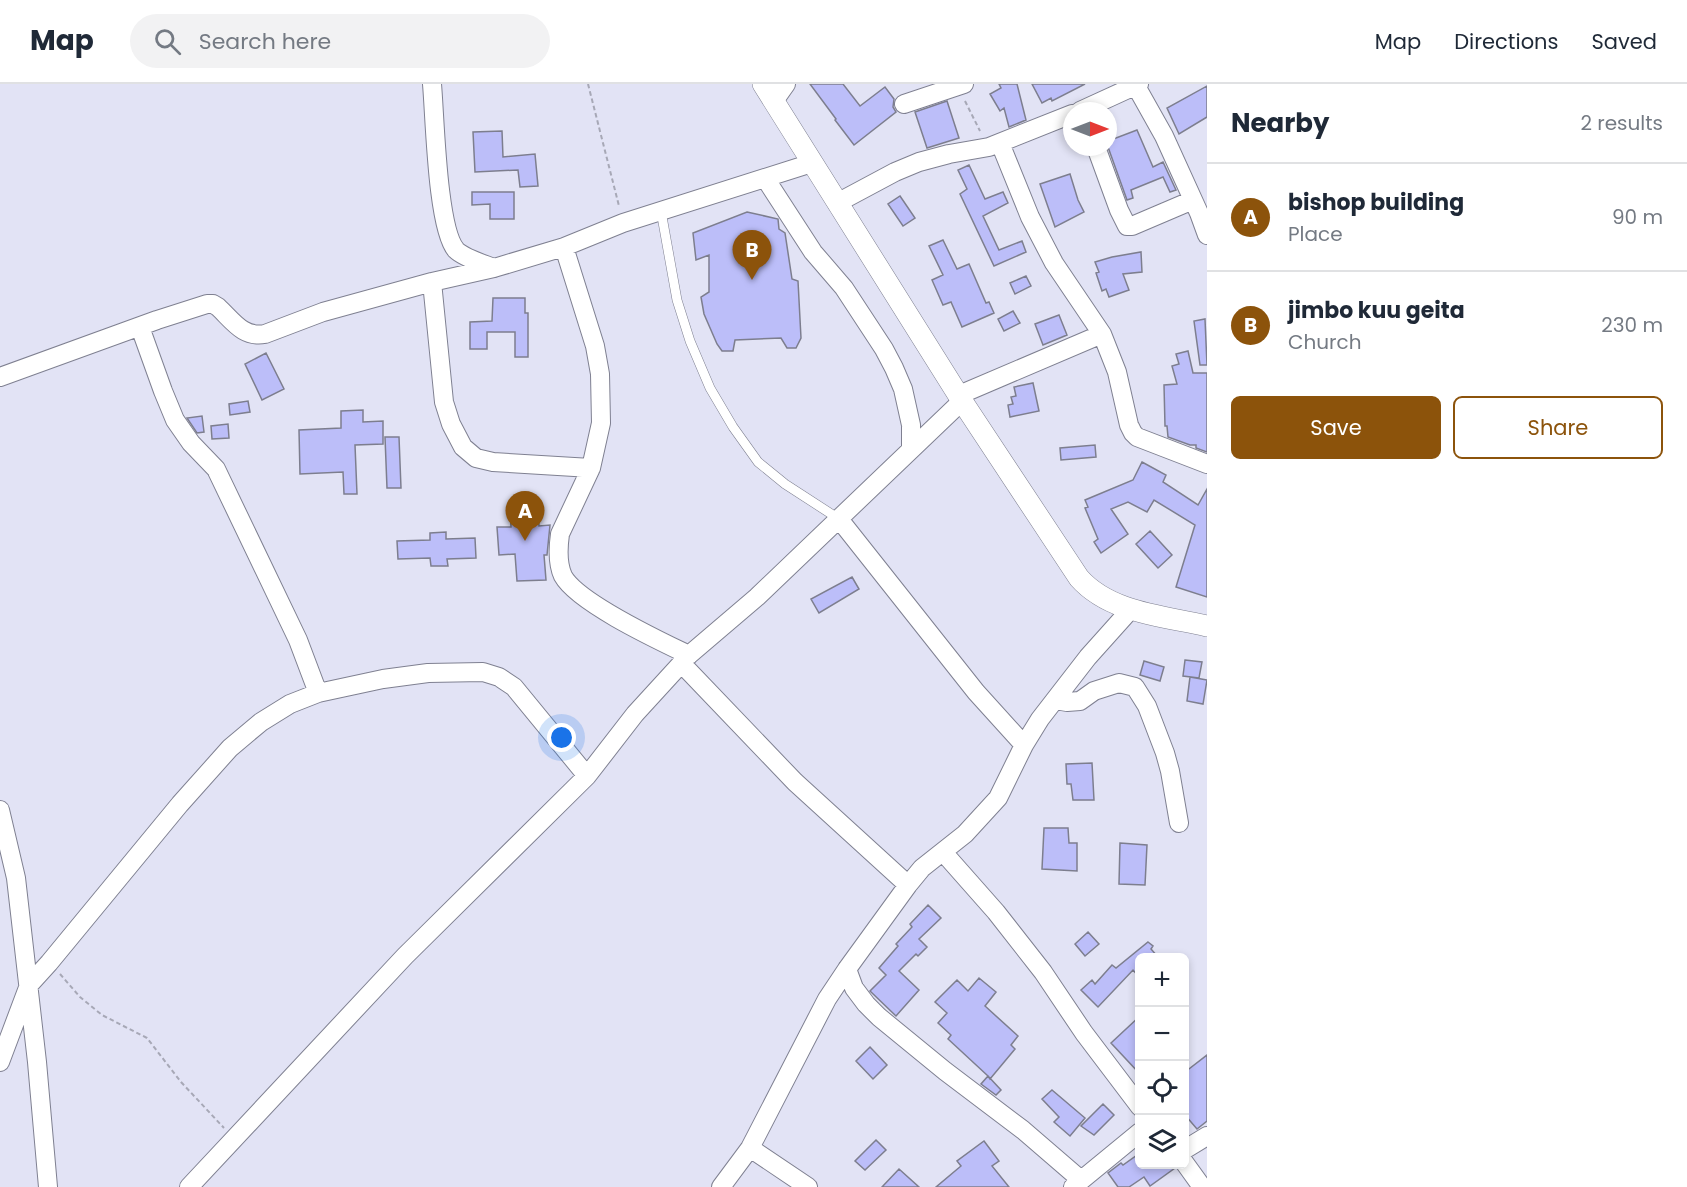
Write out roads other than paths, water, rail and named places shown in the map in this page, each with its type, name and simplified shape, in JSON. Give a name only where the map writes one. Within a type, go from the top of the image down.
[{"type":"street","points":[[432,84],[441,194],[447,230],[457,250],[475,261],[494,268]]},
{"type":"street","points":[[1095,102],[1115,89],[1138,85],[1164,136],[1207,235]]},
{"type":"street","points":[[904,104],[955,86]]},
{"type":"street","points":[[774,90],[812,163],[960,398],[1079,578],[1101,597],[1131,609],[1207,626]]},
{"type":"street","points":[[837,203],[919,162],[994,145],[1063,118]]},
{"type":"street","points":[[994,145],[1054,263],[1102,334],[1117,372],[1132,433],[1207,464]]},
{"type":"street","points":[[1099,156],[1127,226],[1193,200]]},
{"type":"street","points":[[0,377],[199,306],[213,304],[245,333],[257,335],[323,312],[432,282],[494,268],[564,247],[624,223],[812,163]]},
{"type":"street","points":[[765,178],[813,252],[844,288],[884,349],[903,390],[911,425],[911,448]]},
{"type":"street","points":[[564,247],[595,346],[600,374],[601,423],[591,468],[560,534],[559,558],[563,575],[573,587],[609,613],[686,660],[795,782],[908,885]]},
{"type":"street","points":[[432,282],[444,402],[451,424],[463,447],[476,458],[493,462],[591,468]]},
{"type":"street","points":[[140,327],[175,420],[191,443],[216,469],[298,640],[318,693]]},
{"type":"street","points":[[189,1187],[405,956],[587,776],[635,714],[686,660],[839,519],[960,398],[1102,334]]},
{"type":"street","points":[[839,519],[976,692],[1024,745]]},
{"type":"street","points":[[721,1187],[750,1148],[827,999],[847,969],[922,868],[965,834],[998,798],[1024,745],[1040,719],[1088,657],[1131,609]]},
{"type":"street","points":[[0,1062],[29,985],[50,963],[180,804],[230,748],[261,722],[290,704],[318,693],[383,679],[428,673],[483,672],[499,677],[514,687],[587,776]]},
{"type":"street","points":[[1054,700],[1080,701],[1094,691],[1119,683],[1135,687],[1147,706],[1165,753],[1179,823]]},
{"type":"street","points":[[0,810],[16,878],[29,985],[48,1187]]},
{"type":"street","points":[[943,852],[996,912],[1043,972],[1084,1033],[1135,1100]]},
{"type":"street","points":[[847,969],[854,988],[879,1017],[937,1065],[1023,1130],[1077,1184],[1135,1136]]},
{"type":"street","points":[[1189,1147],[1207,1136]]},
{"type":"street","points":[[750,1148],[808,1187]]},
{"type":"street","points":[[1189,1168],[1202,1187]]},
{"type":"lane","points":[[661,211],[677,300],[690,341],[710,388],[733,427],[758,462],[785,484],[839,519]]},
{"type":"place","name":"jimbo kuu geita","points":[[752,280]]},
{"type":"place","name":"bishop building","points":[[525,541]]}]
